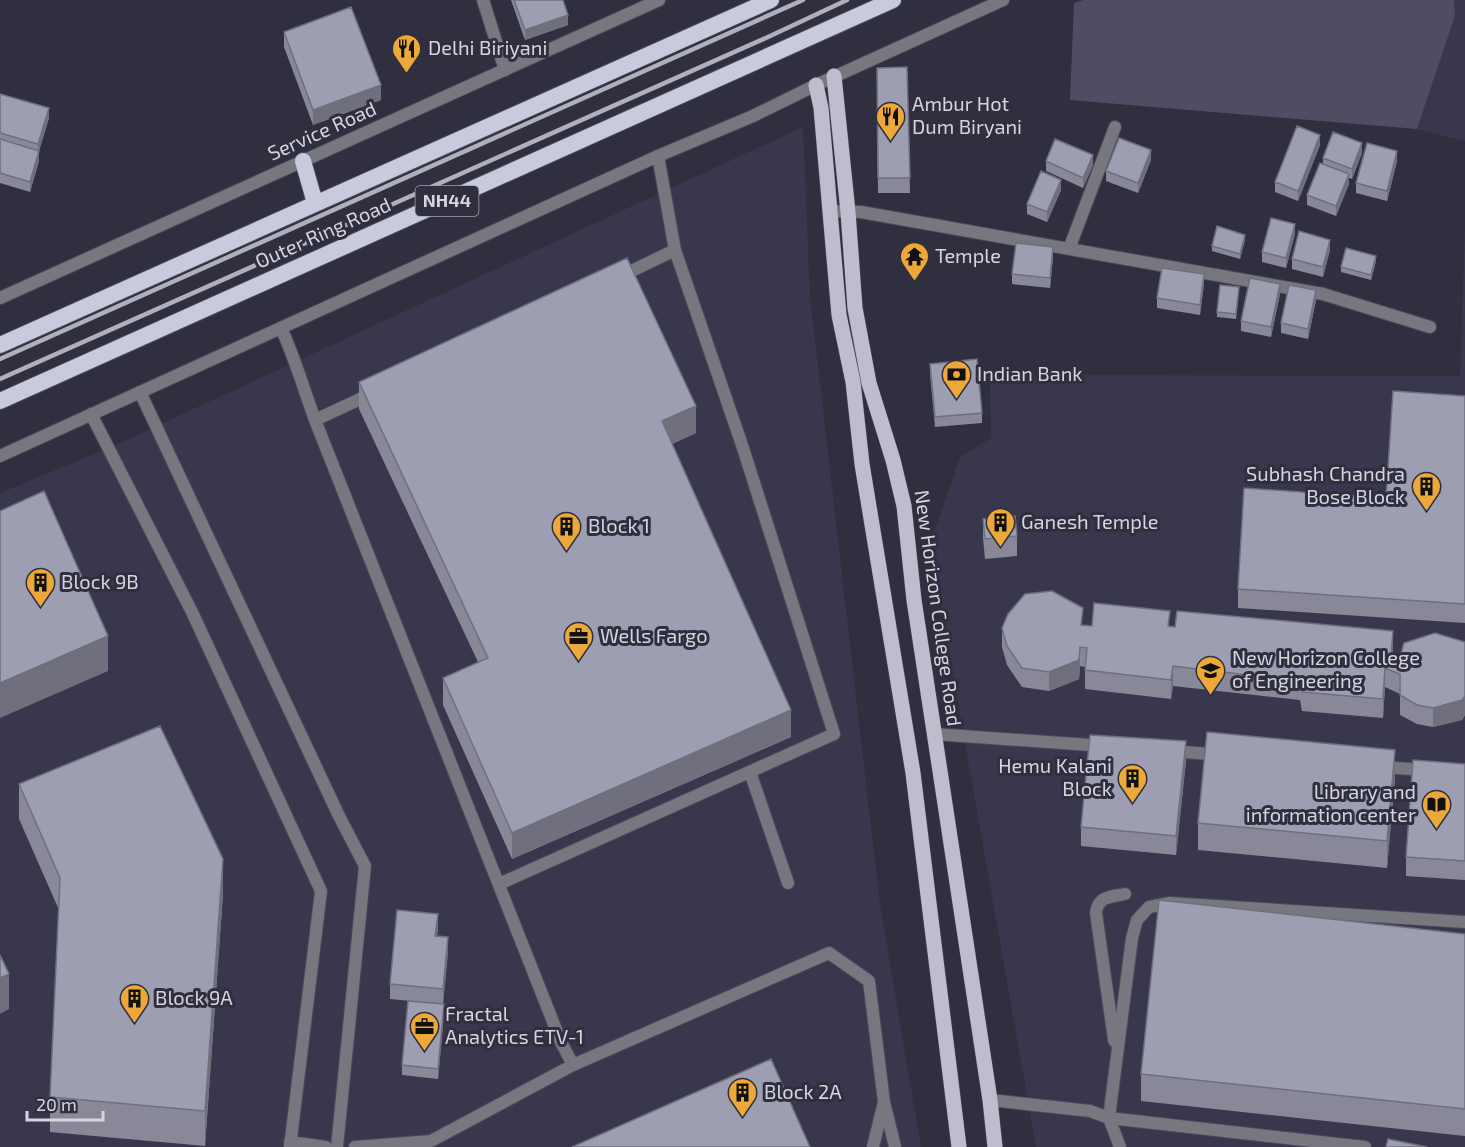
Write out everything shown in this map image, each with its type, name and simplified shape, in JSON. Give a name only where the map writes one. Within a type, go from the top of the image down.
[{"type":"highway","name":"Outer Ring Road","points":[[0,345],[771,0]]},
{"type":"highway","name":"Outer Ring Road","points":[[0,401],[893,0]]},
{"type":"highway","points":[[303,161],[315,203]]},
{"type":"main road","name":"New Horizon College Road","points":[[834,76],[855,308],[869,383],[893,460],[904,506],[914,600],[990,1100],[995,1147]]},
{"type":"main road","points":[[816,84],[821,108],[839,315],[853,382],[862,464],[913,773],[959,1147]]},
{"type":"street","points":[[483,0],[505,70]]},
{"type":"street","name":"Service Road","points":[[0,298],[659,0]]},
{"type":"street","points":[[0,456],[658,156],[753,116],[816,84],[1003,0]]},
{"type":"street","points":[[1069,249],[1115,128]]},
{"type":"street","points":[[499,884],[834,734],[742,445],[675,250],[658,156]]},
{"type":"street","points":[[829,211],[861,212],[1323,294],[1430,327]]},
{"type":"street","points":[[612,280],[675,250]]},
{"type":"street","points":[[281,328],[290,347],[315,420],[561,1042],[573,1065]]},
{"type":"street","points":[[315,420],[379,390]]},
{"type":"street","points":[[140,392],[339,816],[365,866],[337,1147]]},
{"type":"street","points":[[91,414],[192,612],[321,891],[290,1145],[326,1147]]},
{"type":"street","points":[[934,734],[1114,746]]},
{"type":"street","points":[[1161,750],[1231,755]]},
{"type":"street","points":[[1371,766],[1442,772]]},
{"type":"street","points":[[750,772],[788,883]]},
{"type":"street","points":[[1119,1047],[1114,1040],[1096,913],[1097,907],[1104,899],[1125,894]]},
{"type":"street","points":[[1120,1147],[1109,1118],[1132,938],[1137,920],[1149,907],[1170,903],[1465,922]]},
{"type":"street","points":[[355,1147],[431,1142],[573,1065],[829,953],[869,981],[884,1102],[895,1147]]},
{"type":"street","points":[[990,1100],[1090,1111],[1109,1118],[1320,1144],[1365,1147]]},
{"type":"street","points":[[873,1147],[884,1102]]},
{"type":"shaded area","points":[[1083,0],[1454,0],[1455,16],[1417,129],[1070,100],[1074,3]]},
{"type":"shaded area","points":[[1454,0],[1465,0],[1465,141],[1417,129],[1455,16]]},
{"type":"shaded area","points":[[803,127],[810,296],[880,904],[921,1147],[0,1147],[0,493],[109,448]]},
{"type":"shaded area","name":"New Horizon College of Engineering","points":[[1465,224],[1465,1147],[1036,1147],[930,544],[960,457],[991,438],[990,377],[1460,376]]},
{"type":"building","points":[[514,0],[563,0],[568,15],[525,30]]},
{"type":"building","points":[[351,7],[381,85],[313,110],[284,32]]},
{"type":"building","points":[[907,67],[910,178],[878,178],[877,68]]},
{"type":"building","points":[[0,94],[49,108],[38,144],[0,133]]},
{"type":"building","points":[[1297,126],[1320,135],[1298,191],[1275,182]]},
{"type":"building","points":[[1333,132],[1362,143],[1352,169],[1323,158]]},
{"type":"building","points":[[1119,138],[1151,150],[1138,183],[1106,171]]},
{"type":"building","points":[[0,139],[39,151],[30,182],[0,173]]},
{"type":"building","points":[[1055,139],[1093,155],[1083,178],[1046,161]]},
{"type":"building","points":[[1367,143],[1397,151],[1387,191],[1356,183]]},
{"type":"building","points":[[1320,163],[1349,174],[1336,206],[1307,195]]},
{"type":"building","points":[[1041,171],[1061,180],[1047,212],[1027,204]]},
{"type":"building","points":[[1271,218],[1295,224],[1286,258],[1262,252]]},
{"type":"building","points":[[1217,226],[1245,235],[1240,254],[1212,246]]},
{"type":"building","points":[[1299,231],[1330,240],[1323,267],[1292,259]]},
{"type":"building","points":[[1016,243],[1053,247],[1050,278],[1012,274]]},
{"type":"building","points":[[1346,248],[1376,256],[1371,275],[1341,267]]},
{"type":"building","name":"Block 1","points":[[627,258],[696,406],[662,421],[791,710],[512,833],[443,678],[488,658],[359,382]]},
{"type":"building","points":[[1162,268],[1204,274],[1200,305],[1157,298]]},
{"type":"building","points":[[1250,278],[1280,284],[1271,327],[1241,321]]},
{"type":"building","points":[[1220,285],[1239,287],[1236,314],[1217,312]]},
{"type":"building","points":[[1289,285],[1316,290],[1308,329],[1281,323]]},
{"type":"building","name":"Indian Bank","points":[[977,359],[982,413],[935,417],[930,364]]},
{"type":"building","name":"Subhash Chandra Bose Block","points":[[1393,391],[1465,396],[1465,604],[1238,589],[1244,488],[1386,498]]},
{"type":"building","name":"Block 9B","points":[[44,491],[108,636],[0,683],[0,511]]},
{"type":"building","points":[[1015,516],[1017,536],[985,539],[983,519]]},
{"type":"building","points":[[1052,591],[1083,608],[1081,625],[1092,626],[1094,603],[1170,611],[1168,626],[1175,627],[1177,611],[1393,631],[1391,656],[1400,657],[1404,643],[1435,633],[1465,642],[1465,696],[1462,700],[1433,708],[1417,705],[1400,695],[1400,674],[1385,668],[1383,699],[1302,692],[1300,681],[1173,666],[1171,680],[1085,670],[1087,648],[1080,647],[1079,660],[1049,672],[1022,668],[1007,646],[1002,628],[1008,614],[1025,594]]},
{"type":"building","name":"Block 9A","points":[[160,726],[223,859],[205,1111],[50,1097],[60,878],[19,784]]},
{"type":"building","points":[[1207,732],[1395,750],[1387,841],[1198,823]]},
{"type":"building","name":"Hemu Kalani Block","points":[[1090,735],[1186,741],[1176,836],[1081,827]]},
{"type":"building","name":"Library and information center","points":[[1413,760],[1465,764],[1465,861],[1406,857]]},
{"type":"building","points":[[1159,900],[1465,934],[1465,1109],[1141,1074]]},
{"type":"building","points":[[397,910],[438,914],[435,936],[448,937],[443,989],[390,984]]},
{"type":"building","points":[[0,955],[9,974],[0,978]]},
{"type":"building","points":[[408,1001],[444,1004],[438,1069],[402,1065]]},
{"type":"building","points":[[771,1059],[810,1147],[572,1147]]},
{"type":"building","points":[[1388,1139],[1427,1147],[1386,1147]]},
{"type":"railway","points":[[0,359],[803,0]]},
{"type":"railway","points":[[0,379],[847,0]]},
{"type":"place","name":"Delhi Biriyani","points":[[407,74]]},
{"type":"place","name":"Ambur Hot Dum Biryani","points":[[891,142]]},
{"type":"place","name":"Temple","points":[[914,282]]},
{"type":"place","name":"Indian Bank","points":[[956,400]]},
{"type":"place","name":"Subhash Chandra Bose Block","points":[[1426,512]]},
{"type":"place","name":"Ganesh Temple","points":[[1000,548]]},
{"type":"place","name":"Block 1","points":[[567,552]]},
{"type":"place","name":"Block 9B","points":[[40,608]]},
{"type":"place","name":"Wells Fargo","points":[[579,662]]},
{"type":"place","name":"New Horizon College of Engineering","points":[[1211,696]]},
{"type":"place","name":"Hemu Kalani Block","points":[[1133,804]]},
{"type":"place","name":"Library and information center","points":[[1437,830]]},
{"type":"place","name":"Block 9A","points":[[134,1024]]},
{"type":"place","name":"Fractal Analytics ETV-1","points":[[424,1052]]},
{"type":"place","name":"Block 2A","points":[[743,1118]]}]
